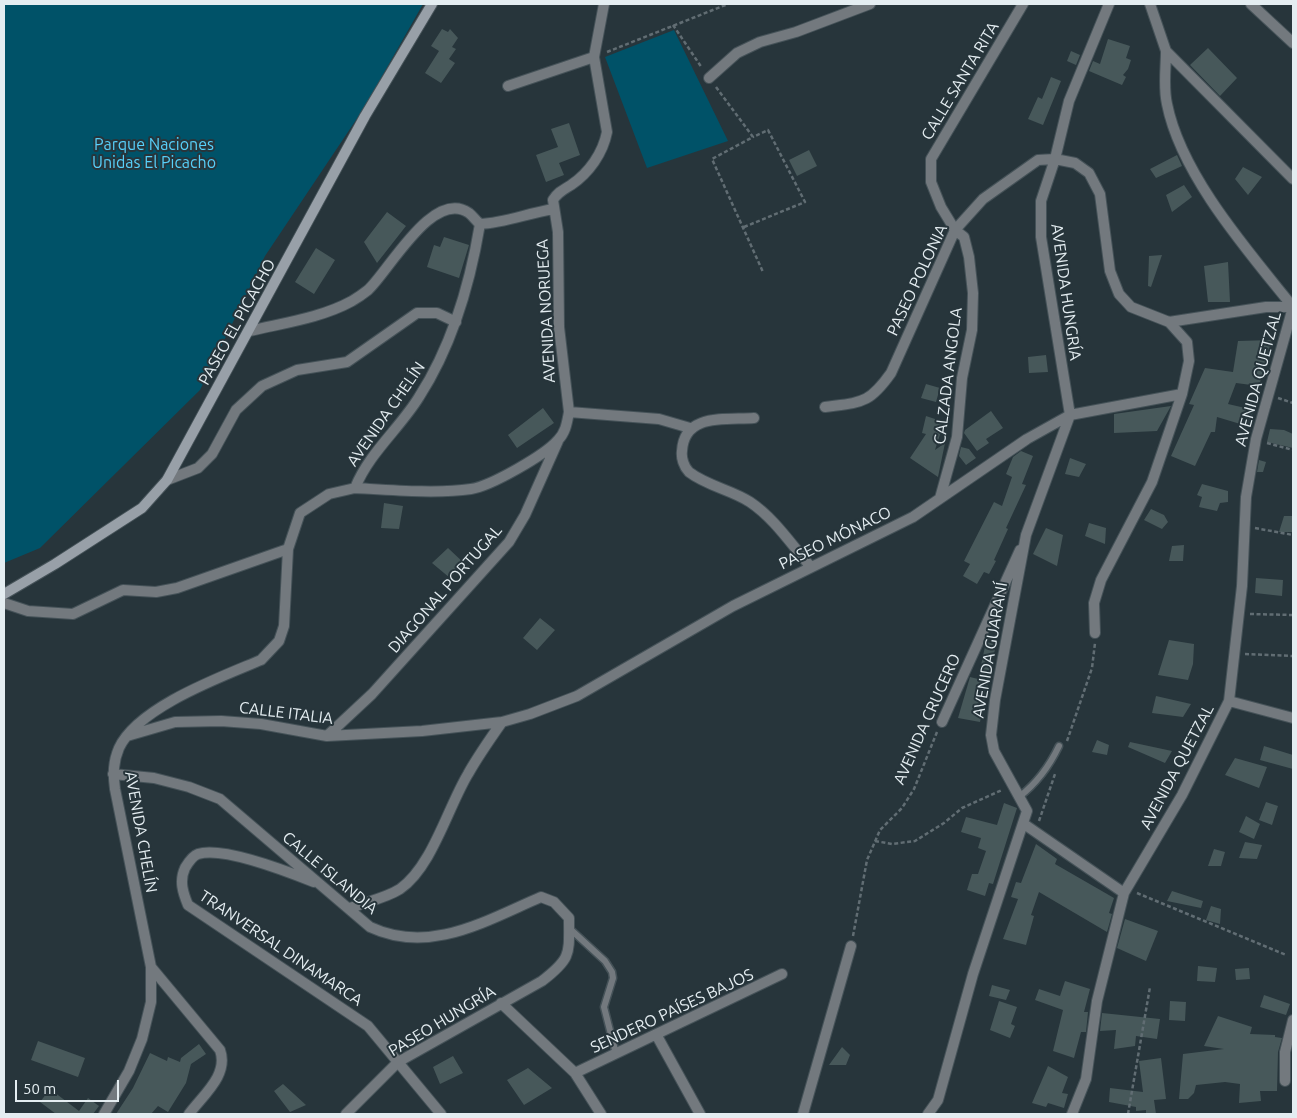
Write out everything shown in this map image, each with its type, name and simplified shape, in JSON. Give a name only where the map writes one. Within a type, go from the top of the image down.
[{"type":"street","name":"PASEO EL PICACHO","points":[[4,594],[55,564],[142,508],[167,480],[250,331],[365,116],[432,4]]},
{"type":"street","points":[[250,331],[312,317],[350,302],[368,290],[418,229],[437,214],[453,209],[469,212],[480,224],[500,223],[530,213],[554,209],[553,200],[559,191],[572,184],[598,158],[604,145],[606,132],[594,57],[604,4]]},
{"type":"street","points":[[709,78],[737,53],[760,42],[796,32],[870,4]]},
{"type":"street","name":"CALLE SANTA RITA","points":[[955,230],[941,208],[931,182],[931,159],[1024,4]]},
{"type":"street","name":"AVENIDA HUNGRÍA","points":[[1070,415],[1041,237],[1041,201],[1055,159],[1068,101],[1109,4]]},
{"type":"street","points":[[1150,4],[1166,50],[1166,102],[1176,136],[1191,166],[1249,252],[1293,307]]},
{"type":"street","points":[[1251,4],[1293,44]]},
{"type":"street","points":[[1166,50],[1293,179]]},
{"type":"street","points":[[508,86],[594,57]]},
{"type":"street","name":"PASEO POLONIA","points":[[825,407],[867,400],[878,391],[891,373],[955,230],[983,199],[1038,160],[1055,159],[1075,163],[1089,173],[1100,194],[1110,271],[1119,294],[1131,307],[1169,322]]},
{"type":"street","name":"AVENIDA NORUEGA","points":[[554,209],[558,232],[559,326],[568,412]]},
{"type":"street","name":"AVENIDA CHELÍN","points":[[104,1114],[129,1071],[142,1038],[151,1002],[151,967],[119,815],[113,774],[115,760],[127,736],[161,706],[261,660],[279,641],[284,626],[288,549],[300,513],[329,494],[355,488],[362,472],[419,398],[441,360],[456,322],[476,249],[480,224]]},
{"type":"street","name":"CALZADA ANGOLA","points":[[940,498],[958,437],[962,378],[972,330],[973,293],[969,257],[964,237],[955,230]]},
{"type":"street","points":[[1169,322],[1266,307],[1293,307]]},
{"type":"street","name":"AVENIDA QUETZAL","points":[[1072,1114],[1086,1079],[1097,1002],[1125,890],[1182,795],[1229,701],[1238,614],[1246,497],[1256,439],[1293,307]]},
{"type":"street","points":[[167,480],[198,468],[212,454],[236,410],[262,386],[297,370],[347,362],[417,313],[437,312],[456,322]]},
{"type":"street","points":[[1095,633],[1094,603],[1101,580],[1152,482],[1182,394],[1189,361],[1187,342],[1169,322]]},
{"type":"street","name":"PASEO MÓNACO","points":[[502,722],[577,696],[733,606],[810,566],[847,551],[913,517],[1027,439],[1070,415],[1182,394]]},
{"type":"street","points":[[355,488],[473,488],[521,466],[558,441],[566,429],[568,412],[659,419],[690,428]]},
{"type":"street","name":"AVENIDA GUARANÍ","points":[[928,1114],[938,1100],[973,974],[1027,812],[994,751],[991,735],[995,700],[1026,535],[1070,415]]},
{"type":"street","points":[[754,418],[701,422],[690,428],[682,439],[681,457],[688,471],[749,501],[769,516],[810,566]]},
{"type":"street","name":"DIAGONAL PORTUGAL","points":[[326,736],[372,694],[509,542],[525,515],[558,441]]},
{"type":"street","name":"AVENIDA CRUCERO","points":[[942,722],[1026,535]]},
{"type":"street","points":[[4,603],[28,611],[73,614],[122,590],[156,592],[177,588],[288,549]]},
{"type":"street","points":[[1229,701],[1293,718]]},
{"type":"street","name":"CALLE ITALIA","points":[[127,736],[175,722],[221,721],[261,724],[326,736],[466,728],[502,722]]},
{"type":"street","points":[[350,908],[400,889],[419,871],[434,845],[447,812],[468,772],[502,722]]},
{"type":"street","name":"CALLE ISLANDIA","points":[[113,774],[172,782],[220,799],[370,927],[388,936],[411,939],[466,930],[541,897],[554,902],[569,918],[569,949],[562,965]]},
{"type":"street","points":[[1024,824],[1125,890]]},
{"type":"street","name":"TRANVERSAL DINAMARCA","points":[[324,886],[260,862],[213,853],[197,854],[188,862],[182,876],[183,893],[188,905],[368,1026],[441,1114]]},
{"type":"street","points":[[804,1114],[850,946]]},
{"type":"street","name":"PASEO HUNGRÍA","points":[[346,1114],[398,1062],[501,1002],[542,981],[562,965]]},
{"type":"street","points":[[151,967],[220,1050],[224,1060],[222,1072],[189,1114]]},
{"type":"street","name":"SENDERO PAÍSES BAJOS","points":[[575,1073],[657,1036],[782,974]]},
{"type":"street","points":[[501,1002],[575,1073],[601,1114]]},
{"type":"street","points":[[1285,1081],[1285,1052],[1293,1020]]},
{"type":"street","points":[[657,1036],[700,1114]]},
{"type":"lane","points":[[1019,797],[1030,789],[1061,748]]},
{"type":"lane","points":[[569,928],[605,961],[612,972],[613,978],[604,1007],[616,1054]]},
{"type":"path","points":[[594,57],[728,4]]},
{"type":"path","points":[[673,26],[754,138]]},
{"type":"path","points":[[744,227],[805,202],[768,130],[712,159],[764,272]]},
{"type":"path","points":[[1256,439],[1293,450]]},
{"type":"path","points":[[1244,526],[1293,535]]},
{"type":"path","points":[[1238,614],[1293,615]]},
{"type":"path","points":[[1061,748],[1092,668],[1095,633]]},
{"type":"path","points":[[1234,653],[1293,656]]},
{"type":"path","name":"AVENIDA CRUCERO","points":[[850,946],[867,860],[880,830],[902,808],[914,789],[942,722]]},
{"type":"path","points":[[1035,832],[1057,768]]},
{"type":"path","points":[[875,841],[892,844],[915,841],[944,823],[962,808],[1012,785]]},
{"type":"path","points":[[1125,890],[1286,956]]},
{"type":"path","points":[[1128,1114],[1150,987]]},
{"type":"green space","name":"Parque Naciones Unidas El Picacho","points":[[4,4],[423,4],[364,108],[265,256],[200,390],[40,548],[4,563]]},
{"type":"green space","points":[[674,30],[728,141],[647,168],[605,57]]},
{"type":"building","points":[[442,29],[448,32],[450,29],[458,38],[452,47],[456,49],[449,59],[455,63],[441,83],[425,73],[439,51],[431,46]]},
{"type":"building","points":[[1108,39],[1130,46],[1126,58],[1131,60],[1128,69],[1123,75],[1126,77],[1122,85],[1089,71],[1093,61],[1100,64]]},
{"type":"building","points":[[1208,48],[1237,78],[1220,96],[1190,65]]},
{"type":"building","points":[[1071,51],[1080,55],[1076,65],[1067,61]]},
{"type":"building","points":[[1051,77],[1061,81],[1043,125],[1028,119],[1038,97],[1042,99]]},
{"type":"building","points":[[569,123],[580,155],[559,163],[564,175],[546,182],[536,155],[558,147],[551,129]]},
{"type":"building","points":[[809,150],[817,166],[797,176],[789,160]]},
{"type":"building","points":[[1177,155],[1182,166],[1156,178],[1150,169]]},
{"type":"building","points":[[1243,167],[1262,177],[1248,195],[1235,179]]},
{"type":"building","points":[[1184,185],[1192,197],[1172,212],[1166,195]]},
{"type":"building","points":[[387,212],[406,226],[377,263],[364,242]]},
{"type":"building","points":[[444,237],[469,245],[459,278],[427,267],[434,245],[440,247]]},
{"type":"building","points":[[316,248],[335,260],[314,294],[295,282]]},
{"type":"building","points":[[1162,255],[1151,287],[1148,286],[1149,256]]},
{"type":"building","points":[[1228,262],[1230,302],[1208,302],[1204,266]]},
{"type":"building","points":[[1272,340],[1259,386],[1236,383],[1228,404],[1254,410],[1247,426],[1217,417],[1215,432],[1211,432],[1195,466],[1171,456],[1194,405],[1189,404],[1205,368],[1233,372],[1238,341]]},
{"type":"building","points":[[1046,355],[1048,372],[1029,373],[1028,357]]},
{"type":"building","points":[[926,384],[940,388],[936,402],[921,398]]},
{"type":"building","points":[[1171,406],[1157,431],[1114,433],[1114,414]]},
{"type":"building","points":[[543,408],[554,423],[517,448],[508,435]]},
{"type":"building","points":[[991,411],[1003,428],[986,439],[989,443],[977,451],[964,433],[965,430]]},
{"type":"building","points":[[926,416],[944,422],[935,450],[945,443],[938,477],[910,458],[926,434],[922,433]]},
{"type":"building","points":[[1270,429],[1284,430],[1293,434],[1293,448],[1267,442]]},
{"type":"building","points":[[961,447],[969,449],[976,458],[966,465],[959,456]]},
{"type":"building","points":[[1021,451],[1033,456],[1022,484],[1026,485],[1006,528],[1008,529],[994,560],[996,561],[989,574],[984,572],[977,584],[963,576],[970,564],[964,561],[994,502],[1002,506],[1012,477],[1006,474],[1013,457]]},
{"type":"building","points":[[1070,458],[1086,464],[1079,477],[1065,474]]},
{"type":"building","points":[[1259,460],[1266,462],[1263,472],[1257,472]]},
{"type":"building","points":[[1202,484],[1228,491],[1228,502],[1220,503],[1217,511],[1199,507],[1202,497],[1197,495]]},
{"type":"building","points":[[384,503],[403,506],[399,529],[381,528]]},
{"type":"building","points":[[1151,509],[1164,515],[1168,522],[1162,529],[1144,520]]},
{"type":"building","points":[[1284,516],[1293,516],[1293,532],[1279,532]]},
{"type":"building","points":[[1089,523],[1106,528],[1105,544],[1085,536]]},
{"type":"building","points":[[1046,528],[1063,535],[1057,566],[1033,554]]},
{"type":"building","points":[[1184,545],[1183,561],[1169,561],[1172,546]]},
{"type":"building","points":[[448,548],[465,564],[450,578],[432,563]]},
{"type":"building","points":[[1256,578],[1283,580],[1282,596],[1255,593]]},
{"type":"building","points":[[540,618],[555,630],[537,650],[523,638]]},
{"type":"building","points":[[1169,640],[1194,644],[1193,664],[1188,680],[1158,675]]},
{"type":"building","points":[[986,642],[996,644],[980,722],[958,718],[970,677],[978,679]]},
{"type":"building","points":[[1156,696],[1191,704],[1183,717],[1152,713]]},
{"type":"building","points":[[1097,740],[1109,745],[1107,755],[1092,752]]},
{"type":"building","points":[[1130,742],[1172,751],[1165,763],[1128,747]]},
{"type":"building","points":[[1264,746],[1293,755],[1293,769],[1260,760]]},
{"type":"building","points":[[1235,758],[1267,767],[1259,788],[1225,775]]},
{"type":"building","points":[[1266,802],[1278,806],[1272,825],[1259,820]]},
{"type":"building","points":[[1004,803],[1017,808],[993,884],[989,883],[985,896],[967,890],[972,874],[978,874],[986,851],[978,848],[981,838],[961,832],[966,817],[997,825]]},
{"type":"building","points":[[1246,816],[1260,824],[1254,839],[1239,832]]},
{"type":"building","points":[[1245,842],[1262,845],[1257,859],[1239,858]]},
{"type":"building","points":[[1036,844],[1057,859],[1055,864],[1114,898],[1109,913],[1112,914],[1107,932],[1039,892],[1031,915],[1034,916],[1026,945],[1003,939],[1018,899],[1011,897],[1016,882],[1021,883]]},
{"type":"building","points":[[1214,849],[1225,852],[1221,866],[1208,866]]},
{"type":"building","points":[[1172,891],[1203,901],[1201,908],[1167,901]]},
{"type":"building","points":[[1211,906],[1221,909],[1220,924],[1206,920]]},
{"type":"building","points":[[1125,919],[1158,931],[1146,961],[1117,948]]},
{"type":"building","points":[[1198,966],[1217,968],[1215,982],[1197,981]]},
{"type":"building","points":[[1249,968],[1250,979],[1236,980],[1235,969]]},
{"type":"building","points":[[1065,981],[1090,989],[1084,1012],[1088,1012],[1086,1032],[1081,1032],[1074,1058],[1053,1051],[1063,1010],[1035,1000],[1039,989],[1060,996]]},
{"type":"building","points":[[992,985],[1010,990],[1006,1000],[989,996]]},
{"type":"building","points":[[1264,995],[1290,1004],[1286,1015],[1260,1007]]},
{"type":"building","points":[[999,1001],[1017,1007],[1011,1024],[1015,1026],[1010,1038],[990,1030]]},
{"type":"building","points":[[1170,1001],[1186,1002],[1185,1021],[1169,1020]]},
{"type":"building","points":[[1102,1013],[1160,1019],[1157,1039],[1136,1036],[1135,1046],[1114,1049],[1116,1030],[1100,1031]]},
{"type":"building","points":[[1218,1016],[1252,1027],[1250,1034],[1275,1035],[1275,1037],[1282,1038],[1278,1052],[1277,1091],[1260,1091],[1261,1101],[1239,1103],[1240,1084],[1225,1082],[1196,1085],[1194,1093],[1188,1099],[1179,1099],[1183,1054],[1224,1049],[1204,1046]]},
{"type":"building","points":[[38,1041],[85,1058],[78,1077],[31,1060]]},
{"type":"building","points":[[199,1044],[206,1054],[191,1064],[186,1083],[168,1112],[158,1106],[151,1114],[116,1114],[133,1088],[150,1053],[167,1061],[168,1057],[180,1062],[181,1058]]},
{"type":"building","points":[[842,1047],[850,1055],[846,1065],[829,1065]]},
{"type":"building","points":[[453,1056],[463,1073],[440,1084],[433,1067]]},
{"type":"building","points":[[1161,1058],[1166,1099],[1154,1100],[1156,1114],[1146,1114],[1146,1110],[1136,1111],[1136,1107],[1109,1102],[1110,1088],[1143,1092],[1139,1061]]},
{"type":"building","points":[[1048,1066],[1068,1077],[1062,1093],[1068,1094],[1064,1108],[1048,1103],[1046,1107],[1032,1103]]},
{"type":"building","points":[[528,1068],[552,1088],[524,1105],[507,1080]]},
{"type":"building","points":[[283,1084],[306,1105],[290,1112],[274,1091]]},
{"type":"building","points":[[50,1089],[79,1111],[88,1098],[99,1106],[93,1114],[56,1114],[40,1102]]}]
